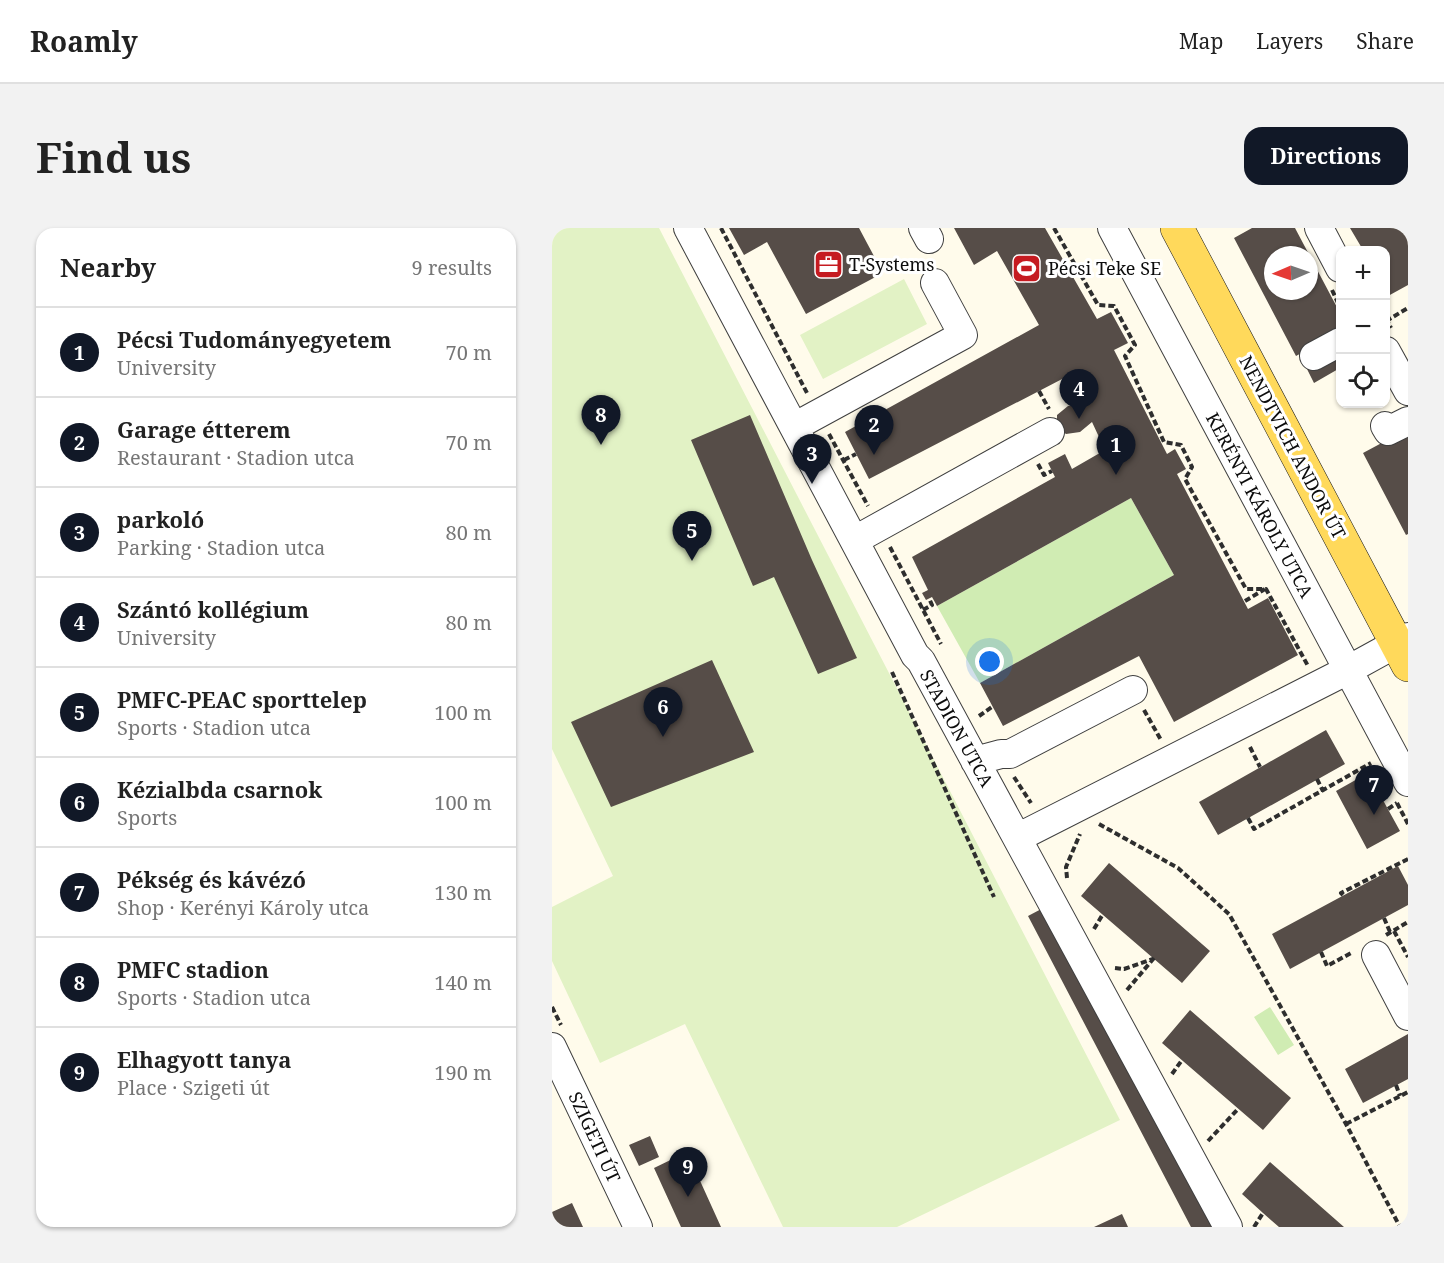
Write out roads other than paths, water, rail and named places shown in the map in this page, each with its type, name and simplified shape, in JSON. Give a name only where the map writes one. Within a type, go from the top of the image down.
[{"type":"main road","name":"NENDTVICH ANDOR ÚT","points":[[1177,228],[1404,648]]},
{"type":"street","name":"STADION UTCA","points":[[688,228],[805,420],[867,534],[915,655],[995,762],[1017,838],[1228,1227]]},
{"type":"street","name":"KERÉNYI KÁROLY UTCA","points":[[1112,228],[1345,664],[1399,794]]},
{"type":"street","points":[[1318,228],[1336,259]]},
{"type":"street","points":[[805,420],[963,335],[935,283]]},
{"type":"street","points":[[1314,356],[1336,345]]},
{"type":"street","points":[[1388,354],[1408,391]]},
{"type":"street","points":[[867,534],[1050,432]]},
{"type":"street","points":[[1017,838],[1345,664],[1404,648]]},
{"type":"street","points":[[995,762],[1133,690]]},
{"type":"street","points":[[1387,939],[1408,1016]]},
{"type":"street","name":"SZIGETI ÚT","points":[[552,1047],[638,1227]]},
{"type":"place","name":"T-Systems","points":[[828,264]]},
{"type":"place","name":"Pécsi Teke SE","points":[[1027,268]]},
{"type":"place","name":"Szántó kollégium","points":[[1079,419]]},
{"type":"place","name":"PMFC stadion","points":[[601,445]]},
{"type":"place","name":"Garage étterem","points":[[874,455]]},
{"type":"place","name":"Pécsi Tudományegyetem","points":[[1116,475]]},
{"type":"place","name":"parkoló","points":[[812,484]]},
{"type":"place","name":"PMFC-PEAC sporttelep","points":[[692,561]]},
{"type":"place","name":"Kézialbda csarnok","points":[[663,737]]},
{"type":"place","name":"Pékség és kávézó","points":[[1374,815]]},
{"type":"place","name":"Elhagyott tanya","points":[[688,1197]]}]
